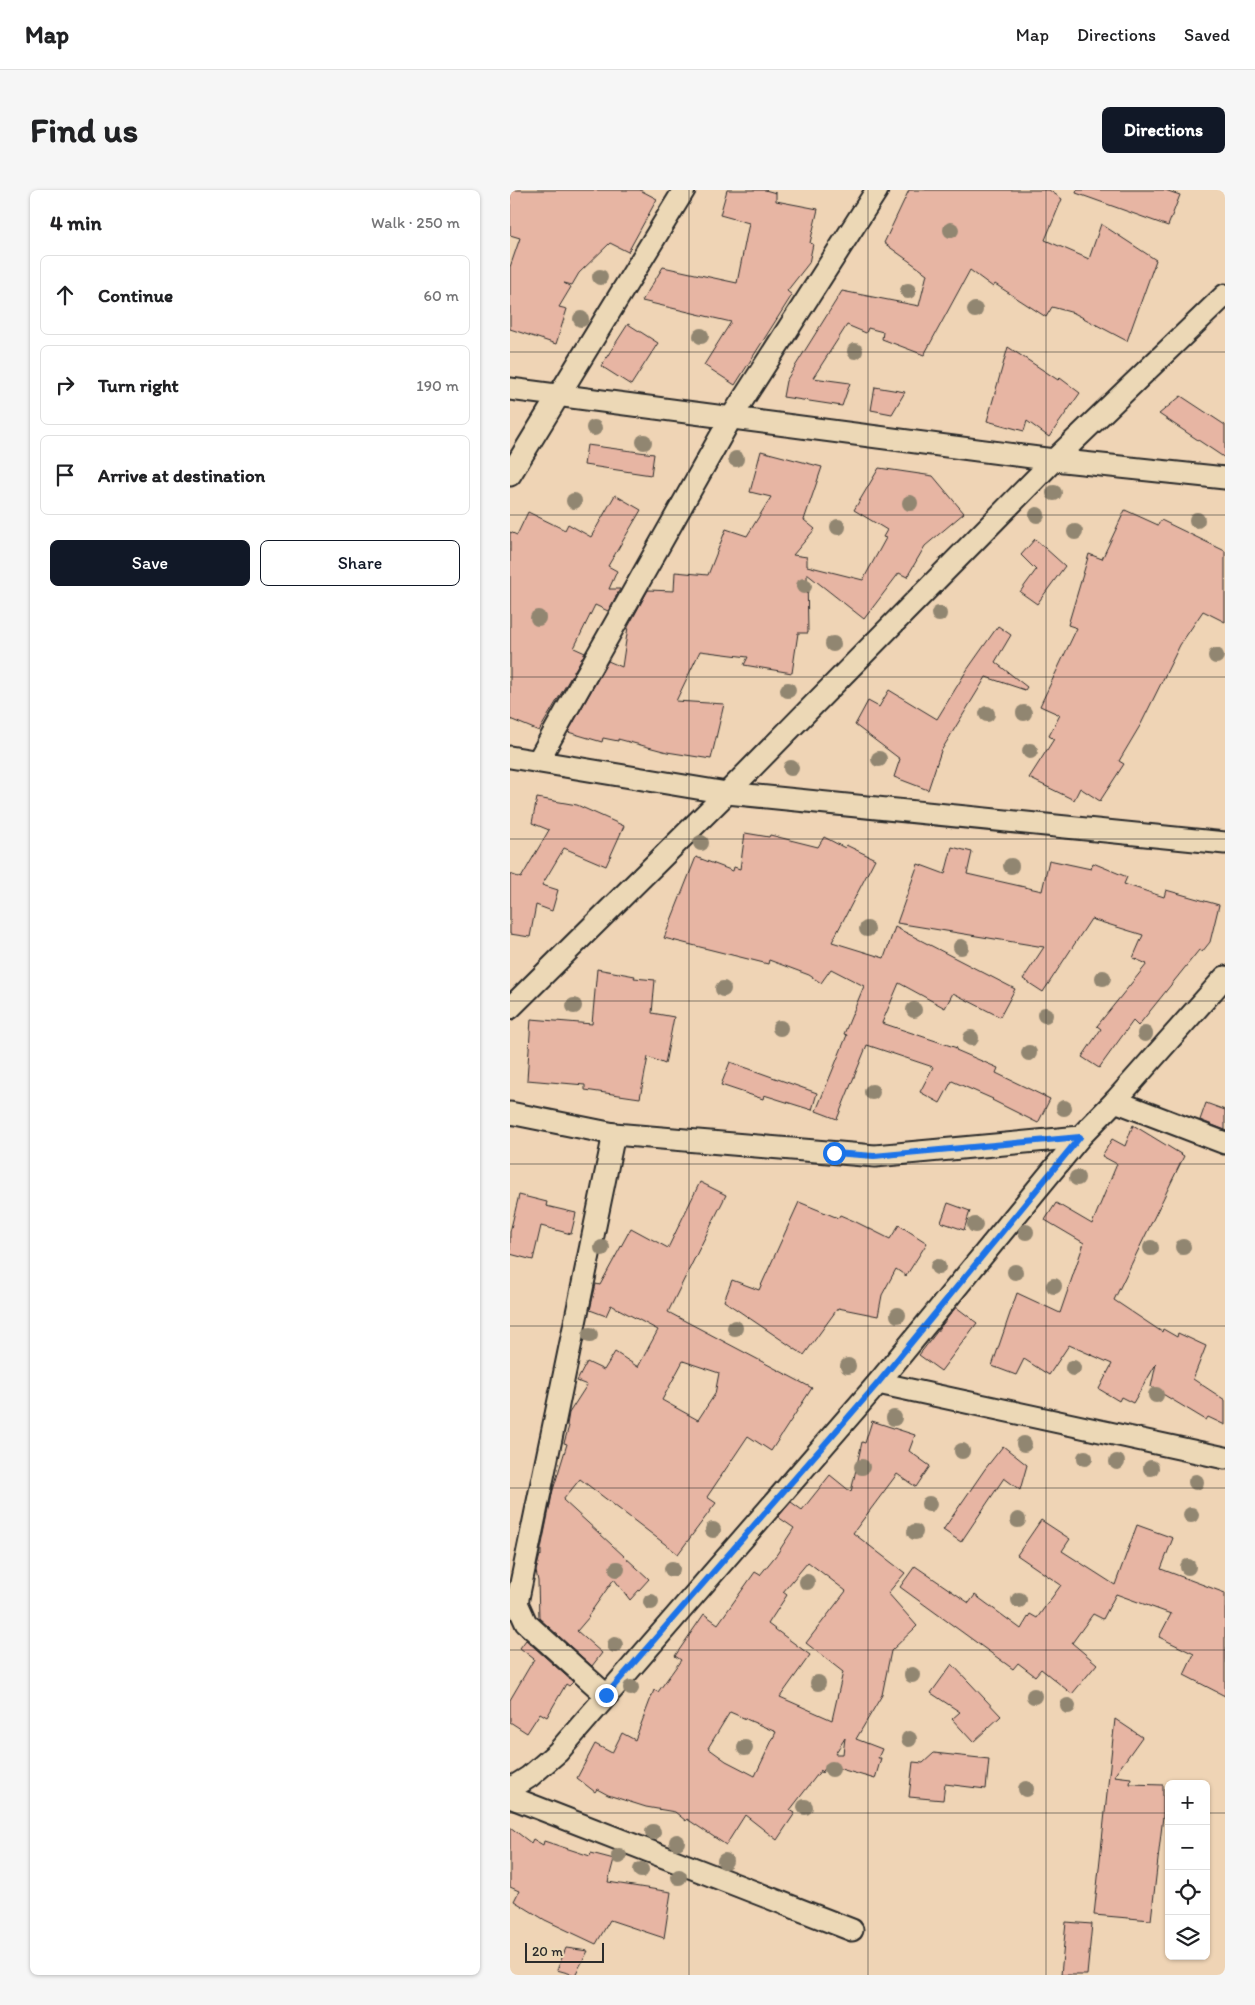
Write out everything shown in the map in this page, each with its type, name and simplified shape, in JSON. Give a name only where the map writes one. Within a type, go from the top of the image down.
[{"type":"street","points":[[510,475],[684,190]]},
{"type":"street","points":[[538,761],[731,418],[877,190]]},
{"type":"street","points":[[510,1008],[727,793],[1054,460],[1225,295]]},
{"type":"street","points":[[510,389],[928,442],[1054,460],[1225,478]]},
{"type":"street","points":[[510,757],[727,793],[1225,843]]},
{"type":"street","points":[[510,1789],[530,1777],[558,1752],[878,1383],[1080,1137],[1116,1101],[1225,977]]},
{"type":"street","points":[[1116,1101],[1225,1143]]},
{"type":"street","points":[[510,1113],[614,1134],[874,1156],[1080,1137]]},
{"type":"street","points":[[606,1695],[526,1623],[517,1603],[614,1134]]},
{"type":"street","points":[[878,1383],[1225,1458]]},
{"type":"street","points":[[510,1797],[852,1930]]},
{"type":"building","points":[[510,190],[640,190],[657,199],[628,252],[610,243],[579,273],[572,285],[564,283],[571,287],[559,307],[567,309],[556,344],[510,329],[510,267],[520,238],[510,235]]},
{"type":"building","points":[[727,190],[765,190],[776,193],[776,201],[818,209],[810,243],[813,244],[809,263],[787,291],[792,295],[735,385],[704,365],[731,322],[642,301],[663,267],[737,283],[749,223],[720,215]]},
{"type":"building","points":[[909,190],[1049,190],[1062,199],[1045,240],[1089,259],[1101,224],[1156,260],[1127,341],[1074,313],[1052,307],[1046,317],[995,284],[993,287],[970,270],[924,355],[882,339],[883,332],[868,328],[866,333],[847,325],[813,378],[850,383],[842,406],[783,397],[786,381],[842,291],[919,306],[927,274],[884,243]]},
{"type":"building","points":[[1077,190],[1165,190],[1180,195],[1168,226],[1076,193]]},
{"type":"building","points":[[628,324],[658,343],[631,385],[601,366]]},
{"type":"building","points":[[1008,347],[1058,380],[1060,378],[1080,393],[1049,437],[1027,421],[1024,431],[987,421]]},
{"type":"building","points":[[875,387],[905,392],[892,414],[871,410]]},
{"type":"building","points":[[1181,396],[1225,425],[1225,458],[1159,414]]},
{"type":"building","points":[[587,445],[654,454],[651,475],[584,465]]},
{"type":"building","points":[[761,451],[822,467],[804,520],[815,529],[793,555],[807,557],[807,566],[863,580],[886,538],[883,537],[887,530],[854,510],[879,468],[933,476],[964,513],[925,546],[907,577],[899,573],[864,619],[807,574],[808,633],[798,633],[792,673],[744,665],[748,657],[700,651],[676,701],[724,704],[711,759],[667,752],[618,739],[618,741],[603,738],[602,742],[568,732],[608,661],[622,667],[628,627],[648,590],[674,591],[675,572],[708,575],[726,529],[747,536],[771,497],[750,492]]},
{"type":"building","points":[[615,495],[641,510],[608,566],[617,571],[609,589],[620,589],[608,611],[595,605],[574,648],[585,653],[539,731],[510,719],[510,532],[517,535],[528,512],[565,530],[568,524],[591,537]]},
{"type":"building","points":[[1125,510],[1158,525],[1161,520],[1225,551],[1225,622],[1203,611],[1180,645],[1141,724],[1119,761],[1124,764],[1100,801],[1080,788],[1074,800],[1029,778],[1054,739],[1049,736],[1060,715],[1040,706],[1077,628],[1068,625],[1089,554],[1102,559]]},
{"type":"building","points":[[1035,539],[1065,566],[1037,604],[1020,592],[1036,570],[1021,555]]},
{"type":"building","points":[[998,626],[1011,635],[995,662],[1027,687],[1025,690],[986,677],[941,751],[928,790],[894,777],[900,759],[855,725],[868,701],[879,707],[889,690],[937,719],[967,670]]},
{"type":"building","points":[[537,798],[577,805],[624,826],[606,866],[564,848],[542,885],[558,890],[552,911],[536,905],[530,937],[510,934],[510,874],[521,878],[549,830],[532,823]]},
{"type":"building","points":[[745,833],[769,837],[770,835],[818,847],[824,837],[845,848],[846,845],[875,859],[832,942],[884,958],[895,927],[1015,989],[1000,1017],[953,993],[945,1008],[899,983],[882,1023],[957,1048],[956,1050],[998,1068],[996,1073],[1050,1099],[1038,1123],[993,1099],[952,1081],[940,1103],[920,1092],[933,1067],[867,1045],[837,1119],[816,1111],[847,1035],[844,1034],[864,986],[831,969],[821,983],[809,975],[769,960],[768,964],[664,938],[696,857],[733,871],[734,867],[740,869]]},
{"type":"building","points":[[952,847],[972,852],[967,874],[1042,891],[1049,860],[1091,869],[1093,863],[1127,877],[1124,884],[1164,897],[1166,890],[1219,905],[1210,942],[1202,952],[1199,950],[1138,1026],[1133,1021],[1099,1068],[1082,1057],[1101,1029],[1097,1026],[1147,964],[1133,958],[1143,935],[1091,919],[1043,992],[1023,979],[1044,947],[897,923],[918,864],[945,874]]},
{"type":"building","points":[[597,969],[635,976],[634,978],[655,980],[652,1013],[674,1017],[665,1064],[648,1057],[640,1098],[585,1090],[585,1085],[527,1080],[531,1019],[592,1024]]},
{"type":"building","points":[[730,1062],[817,1093],[812,1110],[764,1095],[763,1099],[721,1085]]},
{"type":"building","points":[[1206,1103],[1225,1110],[1225,1130],[1200,1120]]},
{"type":"building","points":[[1133,1125],[1184,1156],[1114,1300],[1162,1332],[1163,1329],[1177,1337],[1178,1333],[1206,1346],[1193,1379],[1225,1400],[1225,1425],[1208,1417],[1206,1420],[1151,1387],[1156,1364],[1133,1403],[1121,1397],[1119,1401],[1099,1389],[1112,1364],[1069,1345],[1049,1375],[1024,1359],[1016,1375],[992,1366],[1017,1293],[1060,1313],[1084,1243],[1045,1220],[1056,1203],[1092,1224],[1117,1164],[1102,1156],[1112,1139],[1125,1146]]},
{"type":"building","points":[[700,1182],[726,1195],[668,1312],[812,1388],[771,1451],[748,1436],[707,1497],[716,1503],[678,1554],[580,1479],[563,1500],[649,1579],[630,1600],[614,1579],[589,1617],[577,1631],[602,1653],[592,1666],[539,1618],[536,1571],[541,1556],[553,1490],[567,1444],[564,1443],[569,1426],[567,1425],[569,1413],[587,1385],[577,1381],[587,1362],[604,1370],[615,1352],[638,1367],[658,1330],[611,1305],[606,1316],[590,1310],[596,1284],[600,1285],[631,1228],[668,1248]],"holes":[[[683,1361],[719,1373],[715,1394],[698,1420],[662,1400]]]},
{"type":"building","points":[[519,1195],[547,1202],[546,1206],[576,1213],[571,1234],[541,1226],[533,1260],[510,1254],[510,1232]]},
{"type":"building","points":[[799,1202],[838,1218],[840,1215],[890,1239],[899,1225],[927,1243],[906,1276],[896,1269],[882,1295],[878,1316],[838,1308],[804,1355],[724,1301],[732,1280],[759,1290]]},
{"type":"building","points":[[948,1203],[970,1211],[964,1230],[941,1222]]},
{"type":"building","points":[[956,1307],[977,1323],[941,1371],[919,1355]]},
{"type":"building","points":[[872,1421],[915,1435],[909,1451],[930,1466],[916,1487],[897,1474],[853,1533],[905,1573],[888,1593],[917,1626],[891,1651],[882,1695],[856,1739],[882,1749],[878,1758],[881,1758],[875,1779],[827,1765],[790,1810],[795,1813],[777,1840],[745,1815],[726,1845],[687,1819],[686,1821],[675,1812],[646,1807],[608,1795],[597,1789],[595,1792],[577,1778],[595,1744],[612,1753],[622,1733],[635,1740],[654,1690],[658,1692],[681,1660],[675,1656],[704,1614],[718,1624],[755,1572],[760,1575],[777,1554],[794,1528],[778,1517],[791,1502],[802,1510],[830,1475],[851,1492],[862,1442],[865,1443]],"holes":[[[808,1562],[846,1591],[806,1643],[843,1672],[832,1720],[780,1697],[810,1655],[768,1624],[787,1595],[783,1592]],[[730,1712],[776,1732],[755,1776],[726,1761],[708,1748]],[[845,1738],[843,1754],[835,1754]]]},
{"type":"building","points":[[1003,1446],[1027,1465],[1020,1490],[1004,1478],[961,1542],[943,1530]]},
{"type":"building","points":[[1041,1520],[1070,1539],[1062,1551],[1115,1585],[1137,1525],[1173,1538],[1161,1569],[1225,1593],[1225,1696],[1184,1675],[1194,1654],[1159,1637],[1171,1614],[1116,1594],[1103,1619],[1093,1614],[1072,1643],[1097,1664],[1072,1694],[1041,1669],[1035,1676],[1018,1663],[1013,1669],[900,1587],[915,1566],[969,1603],[975,1595],[1021,1629],[1030,1614],[1037,1618],[1061,1585],[1017,1555]]},
{"type":"building","points":[[526,1640],[573,1682],[569,1686],[566,1684],[547,1717],[540,1713],[527,1733],[510,1722],[510,1700],[534,1659],[520,1648]]},
{"type":"building","points":[[952,1664],[1001,1716],[973,1742],[952,1719],[960,1712],[931,1693]]},
{"type":"building","points":[[1115,1719],[1142,1737],[1114,1776],[1131,1778],[1130,1784],[1163,1785],[1163,1816],[1151,1920],[1094,1915]]},
{"type":"building","points":[[934,1753],[989,1759],[986,1789],[945,1784],[943,1800],[909,1797],[913,1762],[923,1763]]},
{"type":"building","points":[[510,1827],[531,1843],[533,1839],[543,1845],[544,1841],[590,1856],[591,1853],[614,1859],[608,1882],[671,1892],[664,1938],[610,1920],[596,1944],[545,1920],[514,1901],[519,1891],[510,1887]]},
{"type":"building","points":[[1066,1922],[1092,1924],[1087,1975],[1061,1975]]},
{"type":"building","points":[[566,1948],[588,1951],[575,1975],[557,1970]]},
{"type":"route","points":[[606,1695],[878,1383],[1080,1137],[874,1156],[834,1153]]}]
